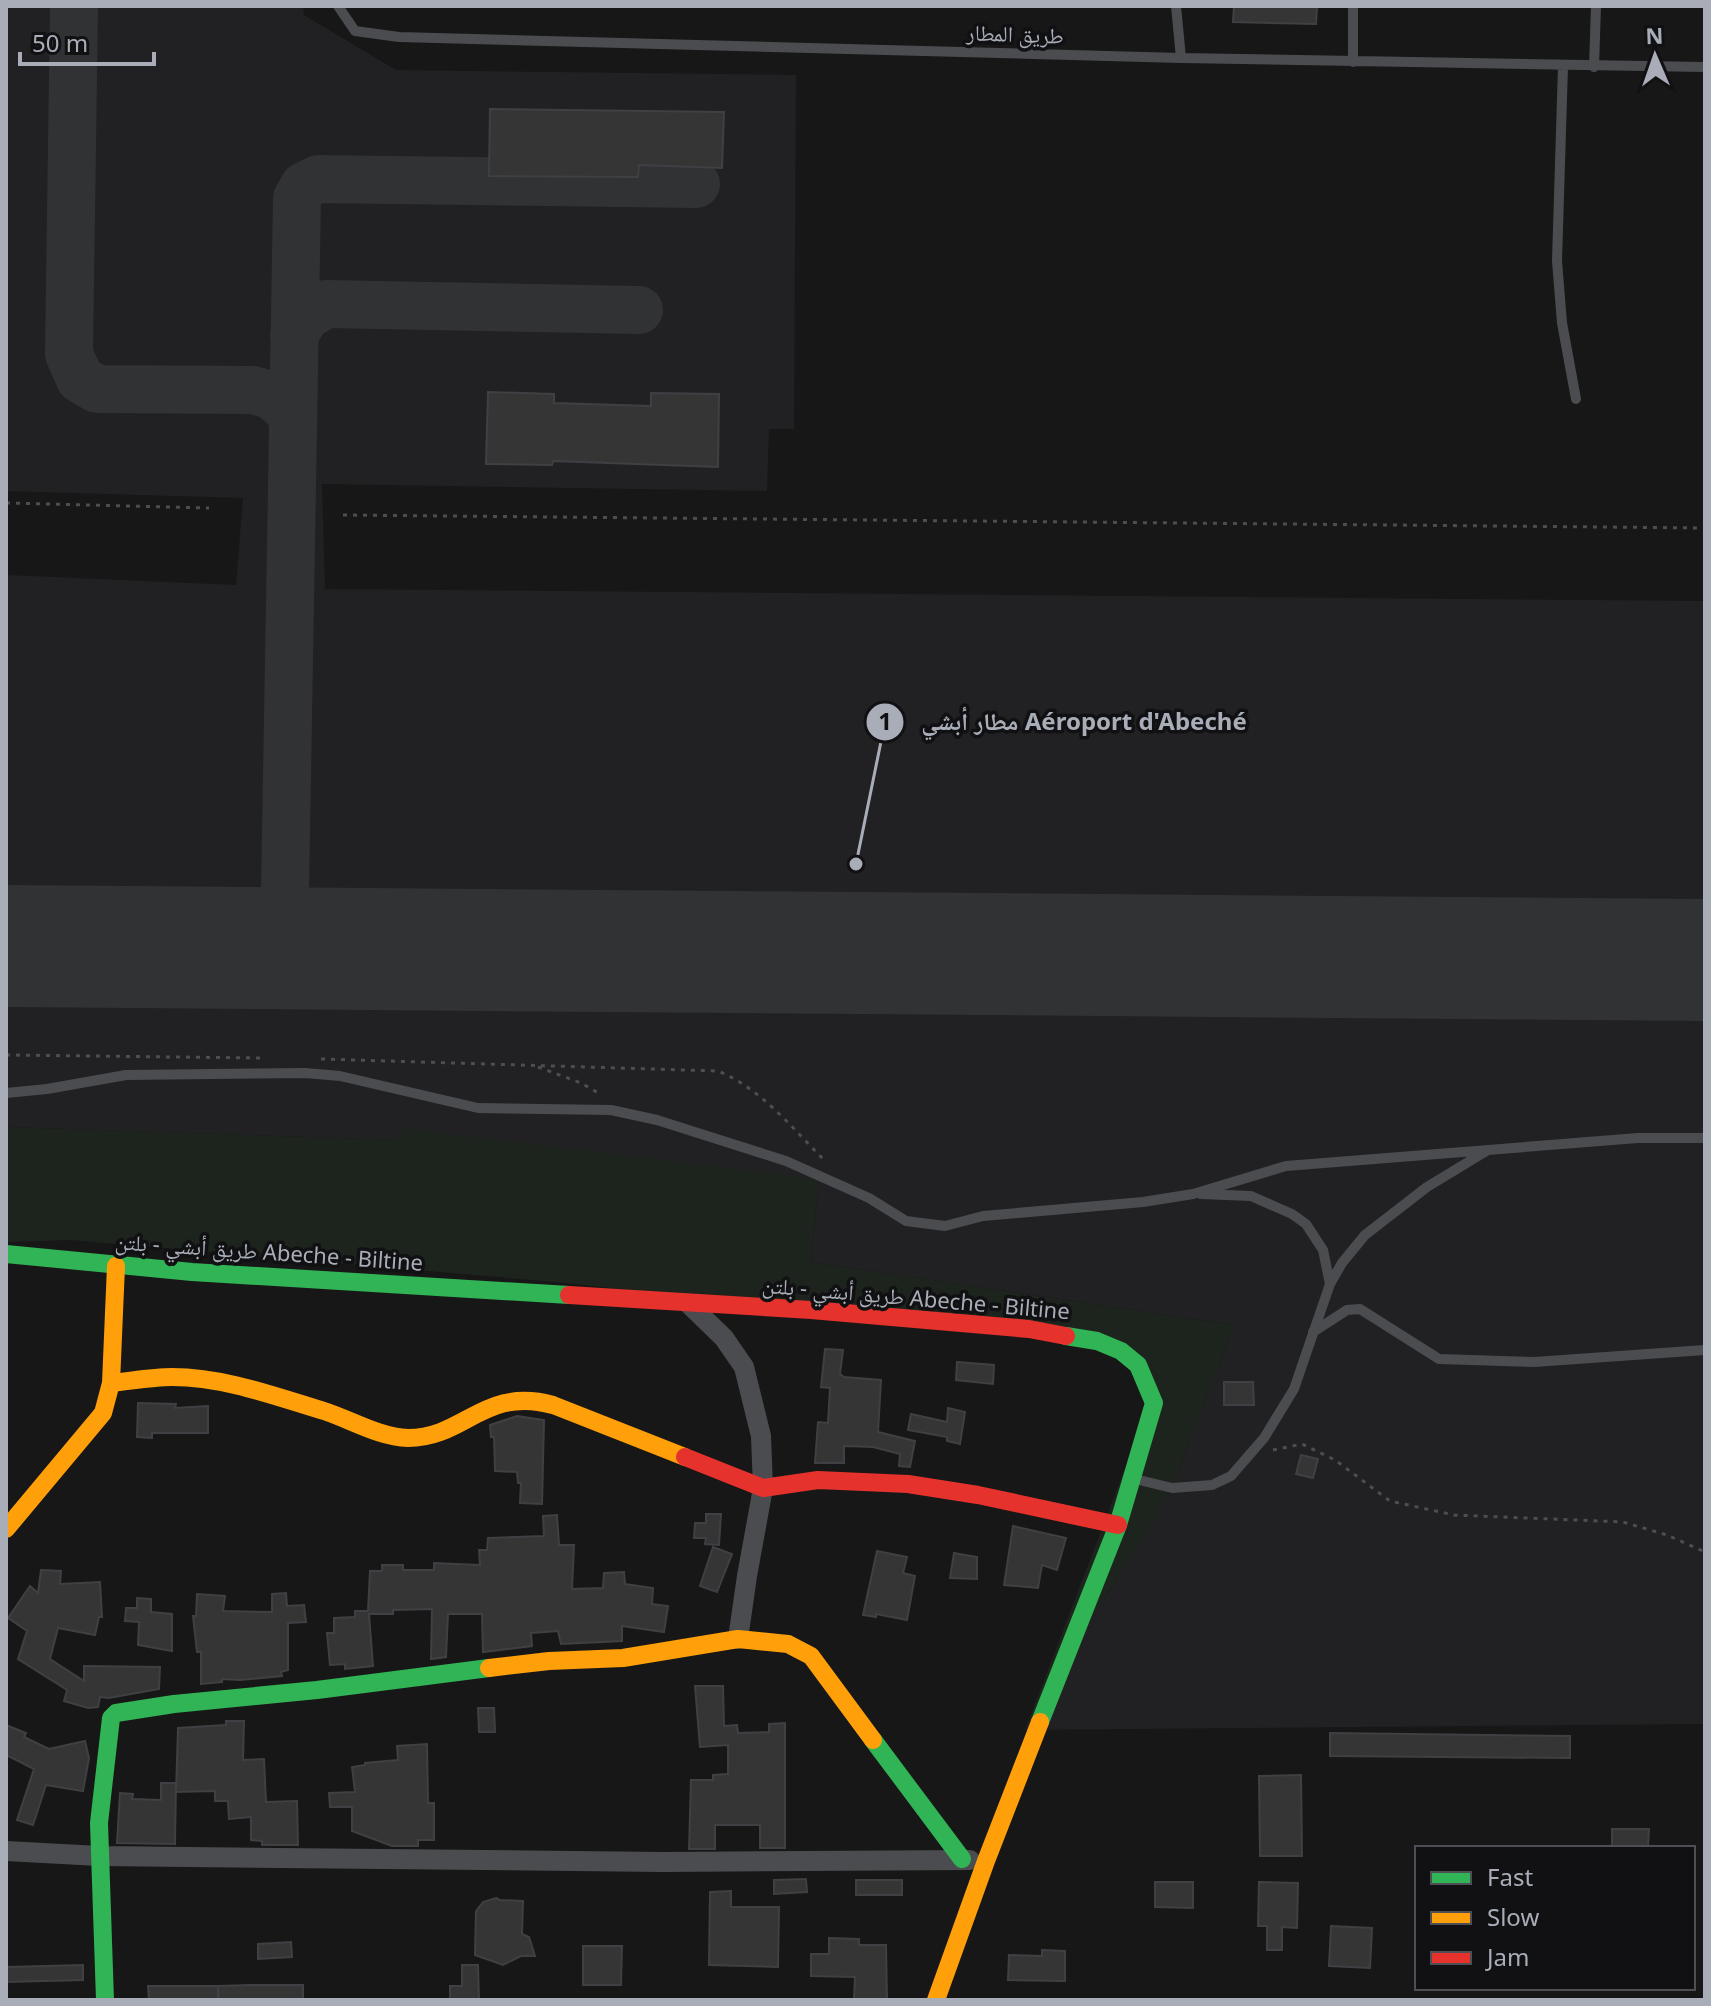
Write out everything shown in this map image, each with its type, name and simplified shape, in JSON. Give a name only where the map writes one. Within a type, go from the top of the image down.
[{"type":"street","name":"طريق أبشي - بلتن Abeche - Biltine","points":[[6,1254],[116,1266],[811,1310],[1029,1329],[1097,1341],[1121,1351],[1138,1365],[1154,1403],[1133,1478],[1118,1525],[986,1861],[936,2000]]},
{"type":"street","points":[[6,1529],[15,1505],[103,1413],[111,1383],[116,1266]]},
{"type":"street","points":[[689,1304],[724,1338],[744,1367],[761,1436],[763,1488],[738,1639]]},
{"type":"street","points":[[111,1383],[173,1377],[233,1384],[362,1423],[395,1437],[418,1437],[460,1424],[483,1408],[513,1399],[538,1401],[763,1488],[785,1482],[829,1480],[921,1484],[1118,1525]]},
{"type":"street","points":[[105,2000],[99,1823],[110,1724],[112,1715],[116,1713],[549,1661],[623,1658],[738,1639],[788,1644],[811,1656],[962,1859]]},
{"type":"street","points":[[6,1851],[99,1856],[663,1862],[986,1861]]},
{"type":"lane","name":"طريق المطار","points":[[338,6],[355,31],[399,37],[1353,62],[1705,67]]},
{"type":"lane","points":[[1176,6],[1181,58]]},
{"type":"lane","points":[[1353,6],[1353,62]]},
{"type":"lane","points":[[1594,67],[1596,6]]},
{"type":"lane","points":[[1563,66],[1557,261],[1562,323],[1576,399]]},
{"type":"lane","points":[[6,1093],[126,1075],[305,1073],[340,1076],[478,1108],[596,1108],[626,1112],[786,1161],[869,1198],[906,1221],[945,1226],[983,1216],[1143,1202],[1193,1194],[1286,1166],[1638,1138],[1705,1138]]},
{"type":"lane","points":[[1133,1478],[1172,1488],[1212,1485],[1231,1476],[1264,1438],[1294,1389],[1330,1284],[1342,1263],[1365,1235],[1427,1187],[1490,1149]]},
{"type":"lane","points":[[1193,1194],[1251,1196],[1292,1214],[1306,1224],[1323,1250],[1330,1284]]},
{"type":"lane","points":[[1312,1332],[1347,1310],[1360,1309],[1439,1359],[1534,1362],[1705,1350]]},
{"type":"path","points":[[6,503],[209,508]]},
{"type":"path","points":[[343,515],[1705,528]]},
{"type":"path","points":[[6,1055],[271,1058]]},
{"type":"path","points":[[318,1059],[718,1071],[739,1079],[756,1092],[835,1170]]},
{"type":"path","points":[[533,1065],[581,1083],[626,1112]]},
{"type":"path","points":[[1250,1455],[1302,1444],[1335,1460],[1390,1501],[1454,1515],[1623,1522],[1667,1535],[1705,1552]]},
{"type":"shaded area","points":[[6,6],[303,6],[304,15],[396,70],[796,75],[794,429],[769,429],[767,491],[322,484],[325,589],[1705,601],[1705,1724],[1025,1730],[1172,1488],[1234,1325],[811,1262],[819,1180],[399,1129],[397,1140],[6,1127],[6,575],[236,585],[243,498],[6,491]]},
{"type":"shaded area","points":[[6,1127],[396,1140],[399,1128],[819,1179],[811,1262],[1234,1325],[1172,1488],[1025,1730],[1147,1411],[1145,1376],[1088,1339],[555,1282],[71,1240],[6,1242]]},
{"type":"building","points":[[1234,6],[1317,6],[1316,24],[1233,22]]},
{"type":"building","points":[[490,109],[724,112],[722,168],[639,165],[638,177],[489,176]]},
{"type":"building","points":[[488,392],[554,394],[554,403],[651,406],[651,393],[719,394],[718,467],[553,461],[552,465],[486,464]]},
{"type":"building","points":[[825,1349],[843,1350],[840,1374],[844,1377],[881,1380],[878,1432],[915,1441],[910,1467],[899,1466],[900,1454],[873,1447],[844,1446],[844,1463],[815,1463],[818,1422],[828,1423],[830,1388],[821,1387]]},
{"type":"building","points":[[957,1362],[994,1365],[993,1384],[956,1380]]},
{"type":"building","points":[[1224,1382],[1253,1382],[1254,1405],[1224,1405]]},
{"type":"building","points":[[138,1403],[176,1404],[175,1408],[208,1406],[208,1433],[152,1433],[152,1438],[137,1437]]},
{"type":"building","points":[[948,1408],[965,1412],[960,1444],[947,1441],[947,1437],[908,1430],[911,1414],[947,1422]]},
{"type":"building","points":[[517,1416],[544,1420],[542,1504],[520,1503],[521,1483],[518,1483],[517,1472],[495,1471],[494,1437],[491,1437],[490,1425]]},
{"type":"building","points":[[1301,1455],[1318,1459],[1313,1478],[1296,1474]]},
{"type":"building","points":[[706,1514],[721,1514],[719,1545],[705,1544],[706,1538],[694,1538],[695,1523],[706,1523]]},
{"type":"building","points":[[557,1515],[559,1545],[574,1545],[572,1589],[603,1588],[604,1573],[624,1572],[625,1584],[653,1588],[652,1604],[668,1606],[664,1632],[622,1626],[622,1641],[561,1644],[558,1631],[531,1633],[532,1646],[483,1652],[482,1614],[448,1614],[446,1657],[431,1659],[432,1609],[393,1610],[393,1614],[369,1614],[373,1666],[345,1669],[345,1664],[330,1665],[327,1633],[334,1633],[334,1618],[355,1617],[355,1611],[368,1611],[370,1571],[382,1571],[382,1565],[403,1565],[403,1570],[434,1570],[434,1563],[480,1565],[479,1550],[487,1550],[488,1538],[544,1536],[543,1516]]},
{"type":"building","points":[[1013,1526],[1066,1538],[1057,1570],[1042,1565],[1038,1588],[1004,1585]]},
{"type":"building","points":[[713,1547],[732,1554],[717,1592],[700,1586]]},
{"type":"building","points":[[877,1551],[907,1557],[903,1573],[915,1576],[907,1620],[876,1614],[876,1617],[863,1615]]},
{"type":"building","points":[[954,1553],[977,1557],[977,1579],[950,1578]]},
{"type":"building","points":[[41,1570],[61,1571],[60,1584],[100,1582],[102,1617],[99,1617],[95,1635],[58,1628],[50,1659],[84,1681],[84,1666],[160,1667],[159,1689],[100,1697],[98,1707],[88,1708],[64,1701],[67,1690],[18,1659],[27,1631],[8,1618],[30,1586],[38,1593]]},
{"type":"building","points":[[286,1593],[287,1606],[304,1605],[306,1622],[288,1623],[288,1670],[281,1672],[282,1676],[222,1679],[222,1682],[201,1684],[201,1652],[197,1652],[193,1616],[196,1616],[197,1594],[225,1596],[223,1611],[272,1612],[272,1594]]},
{"type":"building","points":[[137,1598],[151,1599],[151,1612],[172,1614],[172,1651],[138,1645],[139,1622],[125,1621],[126,1608],[137,1608]]},
{"type":"building","points":[[695,1686],[723,1686],[724,1726],[737,1725],[738,1733],[769,1732],[769,1724],[785,1723],[785,1848],[760,1848],[760,1825],[715,1825],[715,1849],[689,1849],[691,1780],[713,1780],[713,1775],[728,1774],[728,1745],[700,1747]]},
{"type":"building","points":[[478,1708],[494,1708],[495,1732],[479,1732]]},
{"type":"building","points":[[226,1721],[244,1721],[243,1760],[264,1759],[266,1802],[297,1801],[298,1845],[262,1845],[262,1841],[251,1840],[251,1817],[229,1819],[228,1801],[215,1801],[215,1791],[176,1792],[178,1728],[226,1725]]},
{"type":"building","points":[[6,1725],[26,1733],[24,1737],[49,1749],[85,1741],[89,1758],[83,1791],[46,1785],[33,1825],[17,1820],[34,1769],[6,1755]]},
{"type":"building","points":[[1330,1733],[1570,1736],[1570,1758],[1330,1756]]},
{"type":"building","points":[[427,1744],[428,1803],[434,1803],[434,1840],[418,1840],[418,1846],[392,1846],[352,1831],[352,1807],[330,1807],[329,1793],[355,1792],[352,1767],[398,1760],[397,1746]]},
{"type":"building","points":[[1301,1775],[1302,1856],[1260,1856],[1259,1776]]},
{"type":"building","points":[[161,1783],[176,1783],[175,1844],[117,1843],[120,1793],[133,1794],[132,1799],[161,1800]]},
{"type":"building","points":[[1612,1829],[1649,1829],[1648,1846],[1612,1846]]},
{"type":"building","points":[[806,1879],[807,1892],[774,1894],[774,1880]]},
{"type":"building","points":[[856,1880],[902,1880],[902,1895],[856,1895]]},
{"type":"building","points":[[1155,1882],[1193,1882],[1193,1908],[1155,1907]]},
{"type":"building","points":[[1259,1882],[1298,1883],[1297,1928],[1282,1927],[1282,1950],[1267,1950],[1267,1926],[1258,1926]]},
{"type":"building","points":[[731,1891],[731,1907],[779,1907],[778,1967],[709,1965],[710,1892]]},
{"type":"building","points":[[496,1898],[523,1901],[522,1934],[529,1937],[535,1956],[521,1956],[503,1965],[475,1955],[476,1911],[483,1902]]},
{"type":"building","points":[[1331,1926],[1372,1928],[1370,1968],[1329,1966]]},
{"type":"building","points":[[829,1938],[859,1939],[859,1945],[886,1945],[887,2000],[854,2000],[855,1977],[811,1976],[811,1954],[829,1954]]},
{"type":"building","points":[[291,1942],[292,1957],[258,1959],[258,1944]]},
{"type":"building","points":[[583,1946],[622,1946],[621,1985],[583,1985]]},
{"type":"building","points":[[1042,1950],[1065,1951],[1065,1981],[1008,1980],[1009,1955],[1042,1956]]},
{"type":"building","points":[[83,1965],[83,1980],[6,1982],[6,1967]]},
{"type":"building","points":[[462,1965],[478,1965],[479,2000],[450,2000],[450,1986],[462,1986]]},
{"type":"building","points":[[303,1985],[303,2000],[219,2000],[218,1986]]},
{"type":"building","points":[[148,1986],[218,1986],[218,1999],[149,2000]]},
{"type":"taxiway","points":[[74,6],[69,354],[80,379],[97,389],[253,390],[273,396],[293,415]]},
{"type":"taxiway","points":[[284,948],[297,198],[304,186],[318,179],[696,184]]},
{"type":"taxiway","points":[[294,335],[306,316],[326,304],[639,310]]},
{"type":"runway","points":[[6,946],[1705,960]]},
{"type":"traffic: fast","points":[[6,1254],[192,1272],[569,1295]]},
{"type":"traffic: fast","points":[[1040,1722],[1118,1525],[1154,1403],[1138,1365],[1121,1351],[1097,1341],[1066,1336]]},
{"type":"traffic: fast","points":[[105,2000],[99,1823],[111,1718],[116,1713],[489,1668]]},
{"type":"traffic: fast","points":[[873,1740],[962,1859]]},
{"type":"traffic: slow","points":[[6,1529],[103,1413],[111,1383],[116,1266]]},
{"type":"traffic: slow","points":[[111,1383],[164,1377],[212,1380],[270,1394],[377,1432],[408,1438],[445,1430],[492,1407],[529,1401],[553,1405],[685,1457]]},
{"type":"traffic: slow","points":[[489,1668],[549,1661],[623,1658],[738,1639],[788,1644],[811,1656],[873,1740]]},
{"type":"traffic: slow","points":[[936,2000],[1040,1722]]},
{"type":"traffic: jam","points":[[569,1295],[811,1310],[1029,1329],[1066,1336]]},
{"type":"traffic: jam","points":[[685,1457],[763,1488],[818,1480],[908,1484],[978,1495],[1118,1525]]},
{"type":"place","name":"مطار أبشي Aéroport d'Abeché","points":[[856,864]]}]
